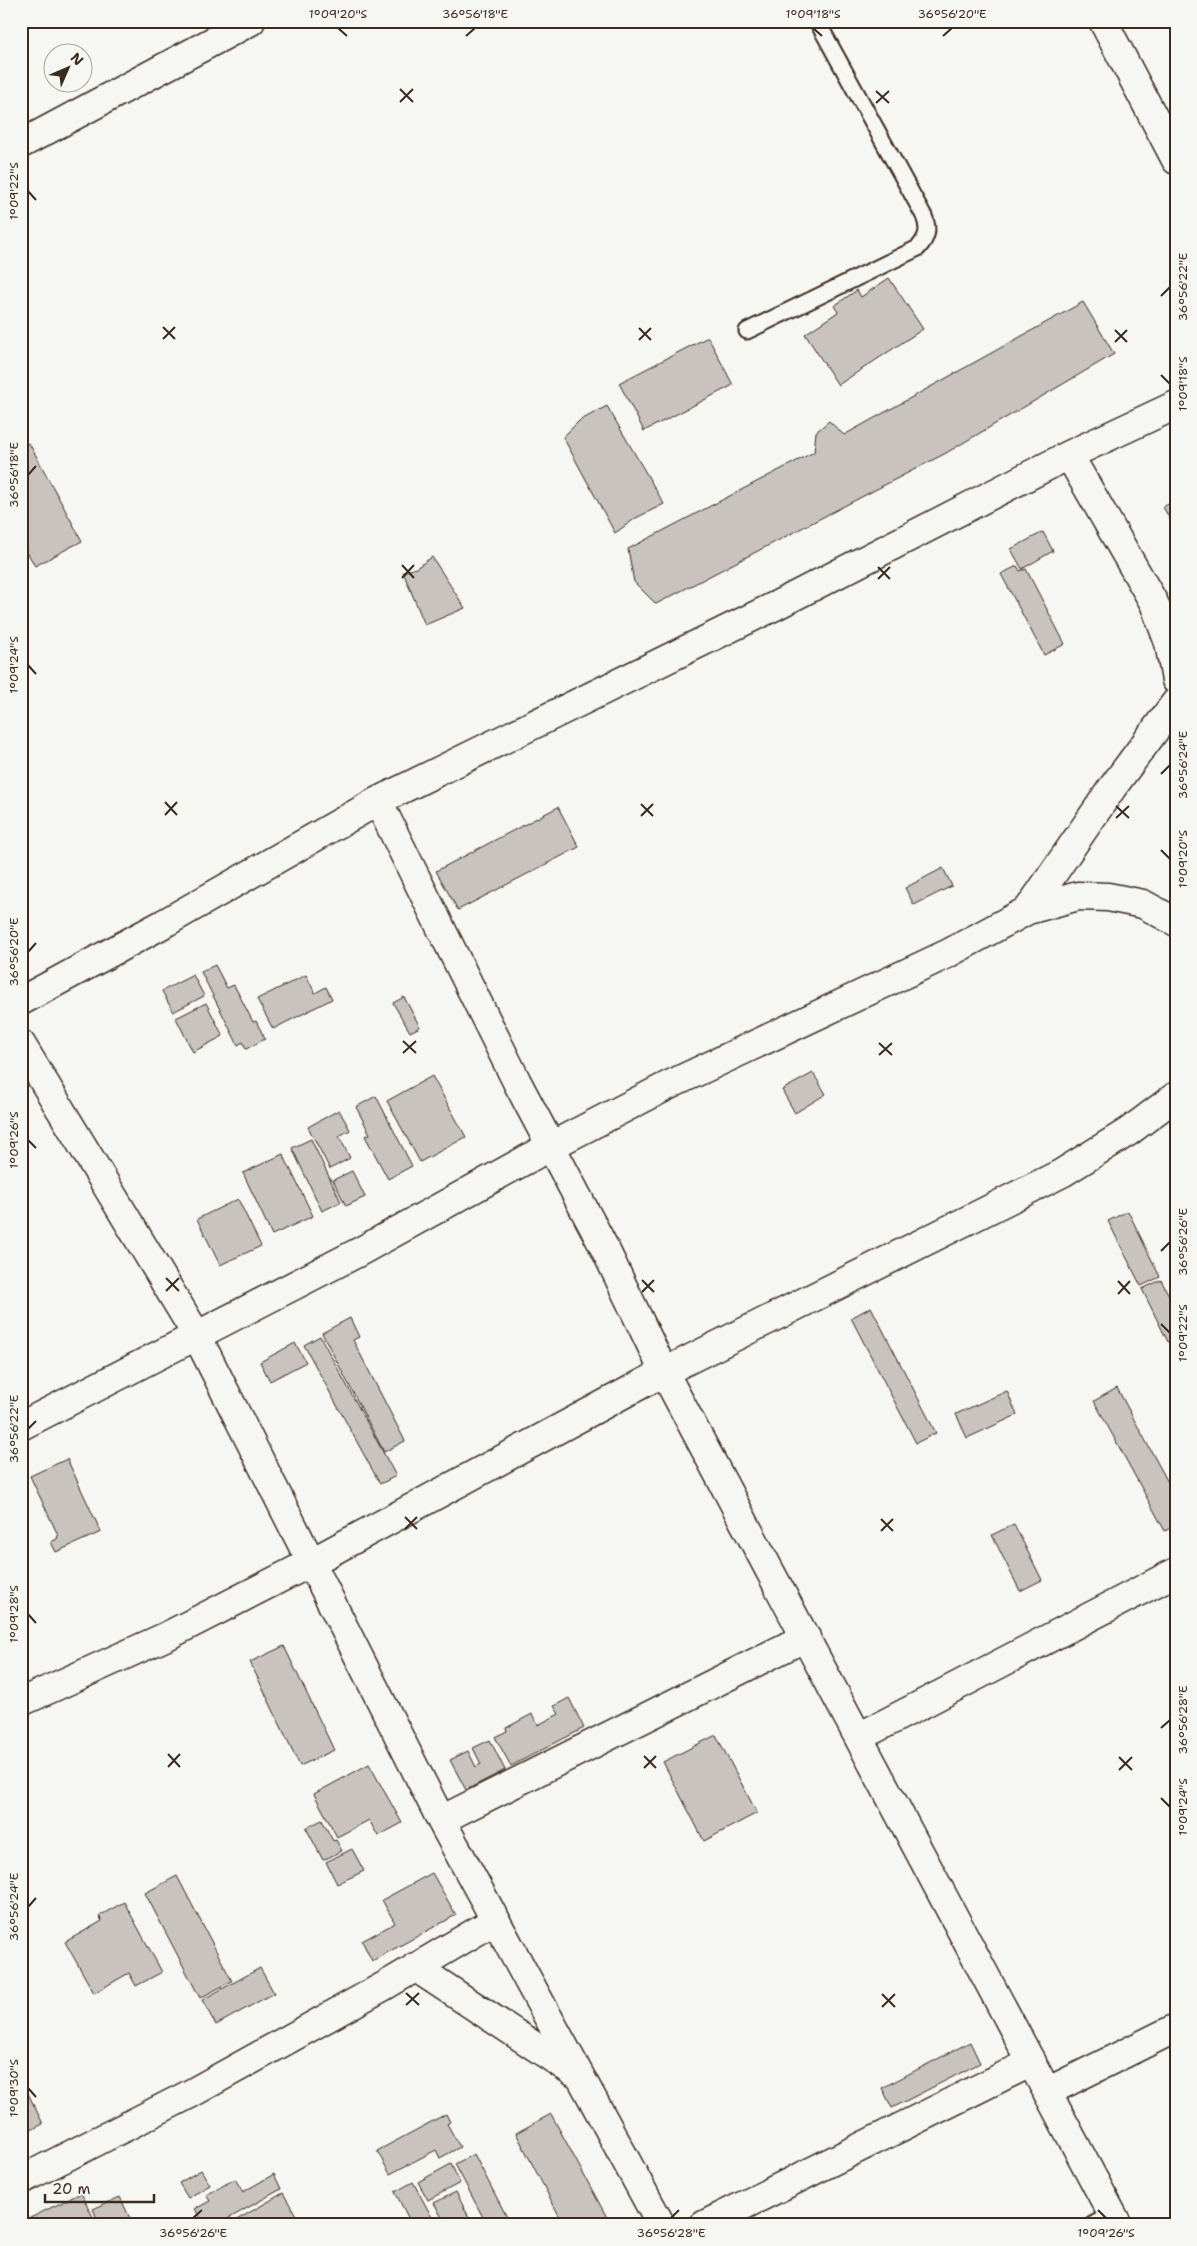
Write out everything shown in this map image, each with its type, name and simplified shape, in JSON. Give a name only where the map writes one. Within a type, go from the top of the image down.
[{"type":"street","points":[[21,144],[251,21]]},
{"type":"street","points":[[1103,21],[1176,160]]},
{"type":"street","points":[[21,1001],[155,928],[378,801],[775,606],[1069,454],[1176,405]]},
{"type":"street","points":[[1069,454],[1154,603],[1169,643],[1176,680]]},
{"type":"street","points":[[1028,910],[1112,788],[1176,702]]},
{"type":"street","points":[[378,801],[508,1065],[605,1249],[664,1372],[860,1736],[1032,2062],[1107,2221]]},
{"type":"street","points":[[21,1426],[358,1252],[551,1146],[667,1086],[947,954],[1028,910],[1078,896],[1108,898],[1143,904],[1176,922]]},
{"type":"street","points":[[21,1044],[196,1334],[441,1820],[660,2225]]},
{"type":"street","points":[[21,1702],[168,1636],[310,1563],[664,1372],[1062,1173],[1128,1132],[1176,1096]]},
{"type":"street","points":[[860,1736],[1176,1572]]},
{"type":"street","points":[[441,1820],[806,1637]]},
{"type":"street","points":[[21,2180],[190,2094],[496,1920]]},
{"type":"street","points":[[415,1967],[581,2077]]},
{"type":"street","points":[[1047,2092],[1176,2028]]},
{"type":"street","points":[[704,2225],[1032,2062]]},
{"type":"lane","points":[[747,331],[918,248],[926,240],[928,226],[924,216],[817,21]]},
{"type":"building","points":[[889,278],[923,329],[838,385],[805,334],[838,312],[834,306],[857,290],[861,297]]},
{"type":"building","points":[[1083,302],[1114,354],[946,453],[656,604],[634,582],[628,549],[814,452],[816,432],[829,421],[844,435]]},
{"type":"building","points":[[708,337],[733,385],[644,431],[619,383]]},
{"type":"building","points":[[607,406],[664,504],[636,518],[615,533],[563,437],[579,421]]},
{"type":"building","points":[[29,443],[82,541],[35,566],[21,541],[21,447]]},
{"type":"building","points":[[1176,500],[1176,530],[1163,507]]},
{"type":"building","points":[[1043,532],[1053,551],[1022,569],[1011,549]]},
{"type":"building","points":[[432,557],[465,608],[425,625],[403,572],[416,568]]},
{"type":"building","points":[[1017,566],[1020,571],[1026,569],[1065,644],[1044,655],[1001,574]]},
{"type":"building","points":[[558,807],[579,847],[458,910],[436,871]]},
{"type":"building","points":[[943,868],[952,886],[914,905],[905,888]]},
{"type":"building","points":[[215,965],[227,988],[234,985],[253,1022],[256,1021],[265,1039],[246,1049],[243,1042],[238,1045],[201,972]]},
{"type":"building","points":[[193,975],[204,996],[173,1012],[162,991]]},
{"type":"building","points":[[306,975],[315,993],[326,987],[332,999],[273,1029],[257,999]]},
{"type":"building","points":[[404,997],[420,1027],[410,1032],[393,1003]]},
{"type":"building","points":[[206,1003],[223,1036],[193,1052],[176,1018]]},
{"type":"building","points":[[813,1073],[826,1094],[795,1113],[782,1090]]},
{"type":"building","points":[[432,1076],[466,1137],[420,1162],[387,1101]]},
{"type":"building","points":[[376,1096],[412,1166],[388,1179],[365,1136],[370,1134],[356,1107]]},
{"type":"building","points":[[339,1110],[350,1130],[339,1136],[350,1158],[330,1169],[308,1127]]},
{"type":"building","points":[[311,1139],[341,1202],[322,1211],[292,1148]]},
{"type":"building","points":[[283,1154],[313,1216],[272,1235],[243,1173]]},
{"type":"building","points":[[352,1171],[365,1197],[346,1206],[333,1180]]},
{"type":"building","points":[[238,1199],[261,1246],[220,1265],[197,1219]]},
{"type":"building","points":[[1128,1211],[1160,1277],[1141,1286],[1108,1221]]},
{"type":"building","points":[[1161,1280],[1176,1309],[1176,1338],[1168,1342],[1142,1289]]},
{"type":"building","points":[[871,1307],[936,1433],[916,1443],[851,1318]]},
{"type":"building","points":[[350,1318],[359,1337],[353,1340],[405,1441],[384,1452],[322,1333]]},
{"type":"building","points":[[320,1336],[396,1476],[380,1484],[304,1345]]},
{"type":"building","points":[[295,1343],[306,1362],[270,1381],[260,1362]]},
{"type":"building","points":[[1117,1388],[1176,1497],[1176,1525],[1165,1531],[1094,1401]]},
{"type":"building","points":[[1007,1391],[1017,1415],[967,1438],[956,1414]]},
{"type":"building","points":[[67,1459],[101,1532],[56,1552],[51,1542],[57,1539],[58,1535],[30,1476]]},
{"type":"building","points":[[1014,1524],[1042,1580],[1020,1591],[992,1535]]},
{"type":"building","points":[[284,1646],[334,1750],[300,1766],[250,1662]]},
{"type":"building","points":[[569,1698],[584,1728],[511,1766],[495,1737],[507,1731],[506,1728],[532,1714],[538,1725],[559,1714],[554,1706]]},
{"type":"building","points":[[716,1735],[757,1813],[704,1841],[663,1762]]},
{"type":"building","points":[[490,1740],[505,1770],[466,1790],[450,1760],[468,1751],[476,1767],[481,1764],[473,1748]]},
{"type":"building","points":[[369,1764],[402,1823],[378,1836],[369,1820],[337,1837],[314,1794]]},
{"type":"building","points":[[322,1820],[333,1841],[336,1840],[342,1851],[323,1860],[306,1828]]},
{"type":"building","points":[[352,1849],[364,1871],[337,1884],[326,1862]]},
{"type":"building","points":[[432,1873],[456,1915],[372,1961],[362,1941],[395,1923],[382,1900]]},
{"type":"building","points":[[177,1876],[232,1981],[200,1998],[145,1893]]},
{"type":"building","points":[[124,1902],[162,1972],[136,1986],[129,1973],[94,1993],[65,1942],[102,1921],[99,1916]]},
{"type":"building","points":[[260,1968],[274,1993],[216,2025],[202,2000]]},
{"type":"building","points":[[970,2042],[980,2063],[892,2108],[882,2088]]},
{"type":"building","points":[[21,2079],[43,2124],[21,2135]]},
{"type":"building","points":[[446,2114],[450,2122],[447,2124],[460,2147],[440,2158],[436,2150],[390,2174],[377,2151]]},
{"type":"building","points":[[551,2114],[611,2225],[564,2225],[516,2133]]},
{"type":"building","points":[[474,2154],[511,2225],[487,2225],[455,2164]]},
{"type":"building","points":[[451,2164],[460,2183],[428,2200],[418,2182]]},
{"type":"building","points":[[201,2170],[210,2185],[188,2198],[179,2183]]},
{"type":"building","points":[[274,2174],[281,2189],[217,2225],[205,2225],[195,2209],[210,2201],[206,2195],[235,2179],[243,2192]]},
{"type":"building","points":[[413,2182],[436,2225],[412,2225],[395,2192]]},
{"type":"building","points":[[456,2192],[473,2225],[446,2225],[434,2203]]},
{"type":"building","points":[[81,2193],[96,2223],[93,2225],[26,2225],[22,2217],[27,2215],[28,2219]]},
{"type":"building","points":[[283,2193],[297,2217],[283,2225],[228,2225]]},
{"type":"building","points":[[120,2197],[133,2225],[100,2225],[93,2209]]}]
